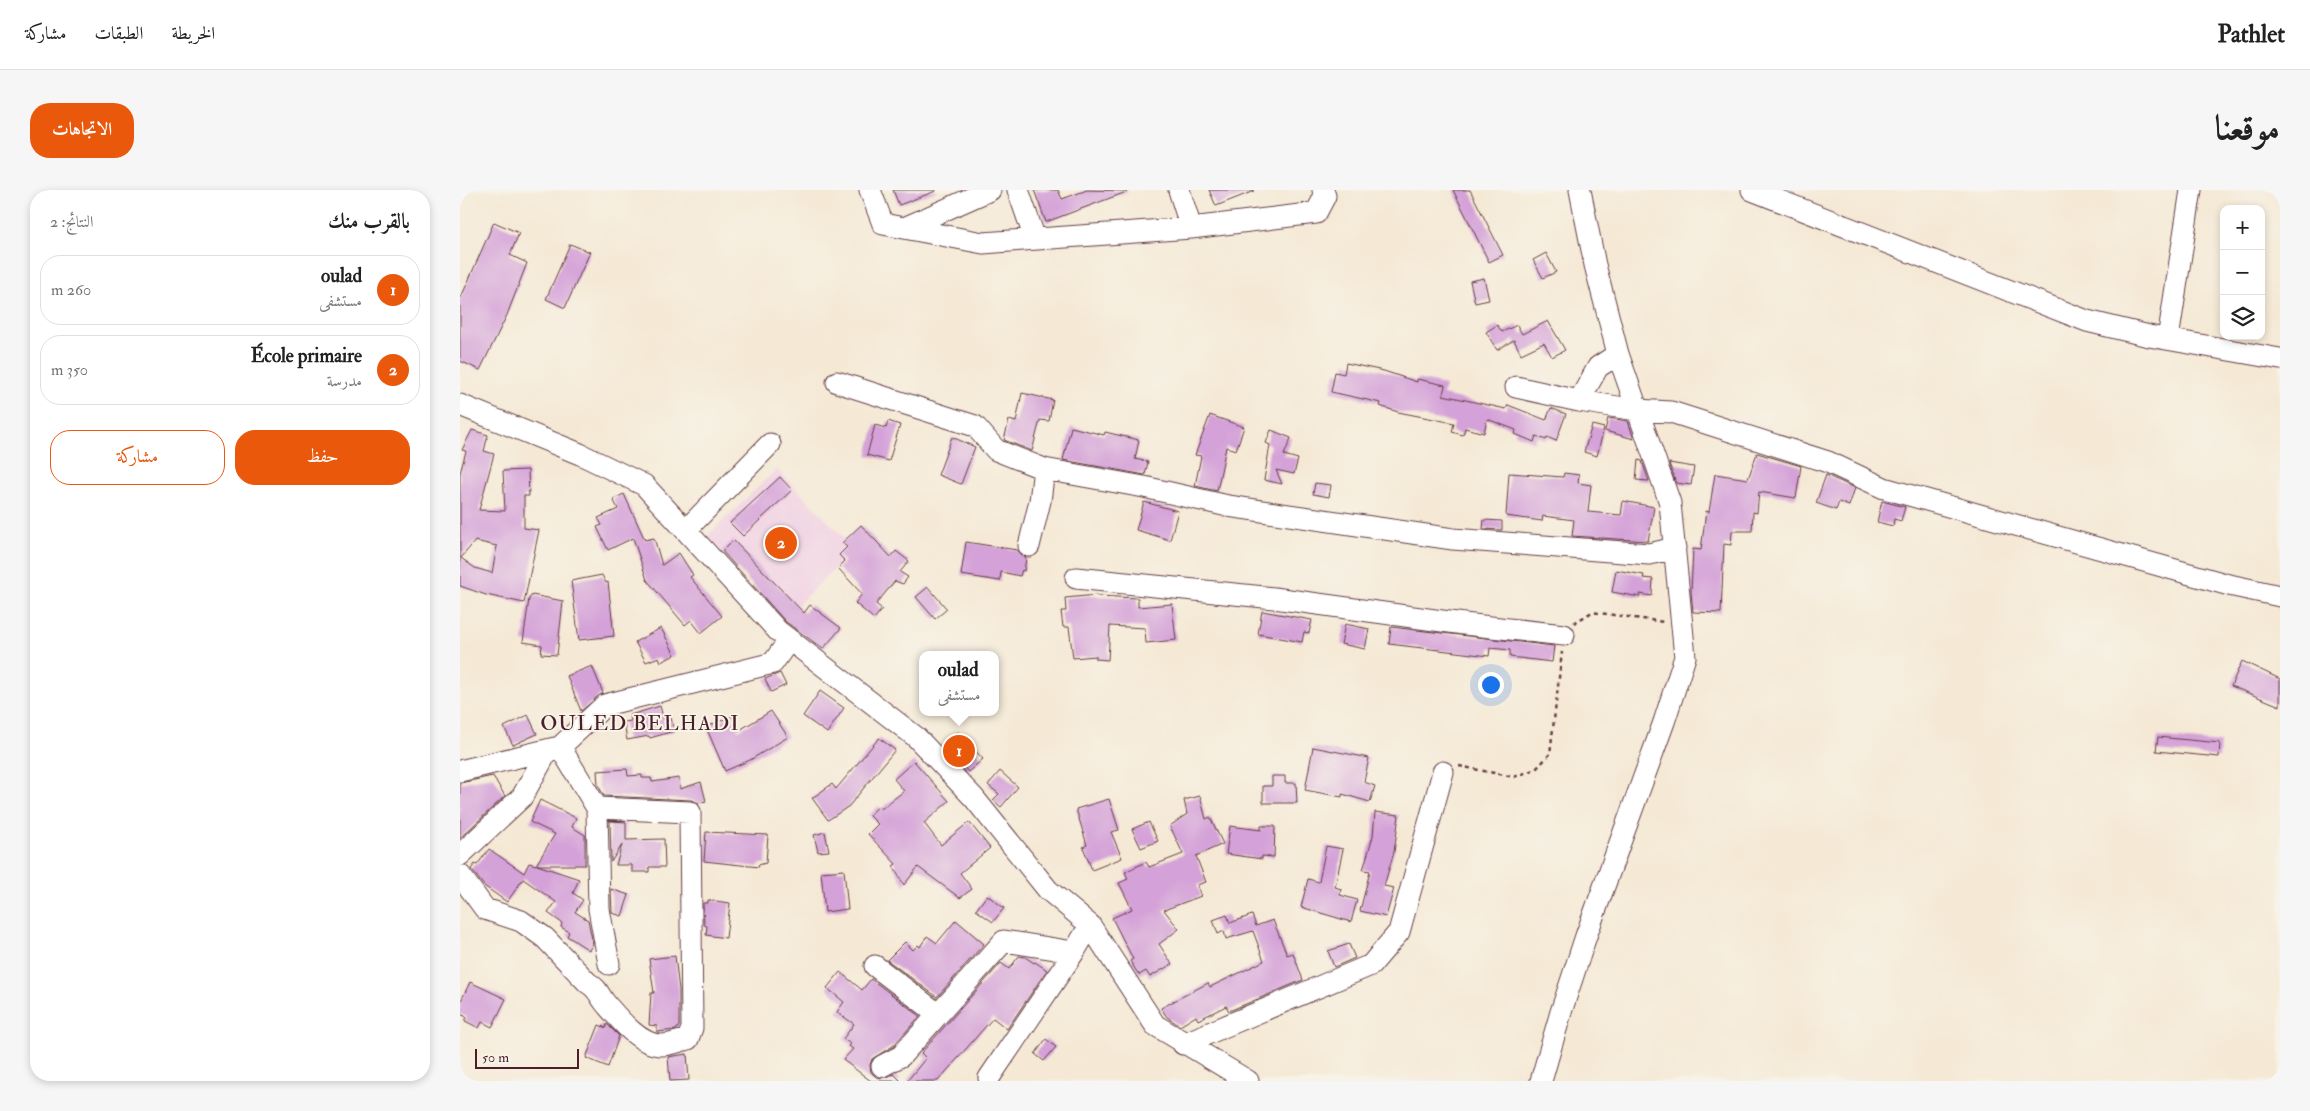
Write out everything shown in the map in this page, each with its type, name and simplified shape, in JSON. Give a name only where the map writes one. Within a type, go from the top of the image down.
[{"type":"street","points":[[870,190],[883,224],[983,242],[1191,228],[1316,213],[1325,196],[1323,190]]},
{"type":"street","points":[[904,228],[990,190]]},
{"type":"street","points":[[1018,190],[1035,239]]},
{"type":"street","points":[[1178,190],[1191,228]]},
{"type":"street","points":[[1541,1081],[1583,946],[1664,722],[1685,657],[1670,503],[1618,354],[1595,265],[1580,190]]},
{"type":"street","points":[[1752,190],[2064,313],[2117,329],[2280,358]]},
{"type":"street","points":[[2168,339],[2191,190]]},
{"type":"street","points":[[1579,401],[1598,367],[1618,354]]},
{"type":"street","points":[[837,382],[975,426],[996,450],[1044,469],[1144,487],[1228,506],[1453,538],[1649,554],[1674,548]]},
{"type":"street","points":[[1516,387],[1579,401],[1637,410],[1671,412],[1828,462],[1884,488],[2230,585],[2280,596]]},
{"type":"street","points":[[460,405],[580,454],[644,485],[778,631],[916,737],[974,798],[1048,890],[1090,926],[1155,1025],[1183,1044],[1248,1081]]},
{"type":"street","points":[[686,530],[770,444]]},
{"type":"street","points":[[1028,546],[1040,501],[1044,469]]},
{"type":"street","points":[[1076,578],[1274,598],[1464,624],[1564,635]]},
{"type":"street","points":[[460,855],[522,797],[554,748],[605,705],[773,663],[790,640]]},
{"type":"street","points":[[460,771],[554,748]]},
{"type":"street","points":[[554,748],[597,808],[599,909],[609,964]]},
{"type":"street","points":[[1183,1044],[1371,965],[1399,932],[1442,772]]},
{"type":"street","points":[[460,875],[485,909],[521,921],[546,938],[588,984],[596,987],[604,1002],[636,1034],[652,1044],[663,1046],[688,1039],[692,1028],[690,812],[597,808]]},
{"type":"street","points":[[989,1078],[1090,926]]},
{"type":"street","points":[[882,1066],[901,1056],[1004,941],[1074,952]]},
{"type":"street","points":[[875,966],[938,1014]]},
{"type":"path","points":[[1442,772],[1454,765],[1514,777],[1536,769],[1550,754],[1564,635],[1576,621],[1592,612],[1682,624]]},
{"type":"shaded area","points":[[777,469],[855,549],[785,617],[707,536]]},
{"type":"building","points":[[893,190],[936,190],[936,191],[899,205]]},
{"type":"building","points":[[1034,190],[1058,190],[1062,199],[1087,190],[1129,191],[1046,222]]},
{"type":"building","points":[[1209,190],[1254,190],[1254,191],[1216,206]]},
{"type":"building","points":[[1453,190],[1470,190],[1503,255],[1489,262]]},
{"type":"building","points":[[494,222],[519,233],[510,255],[527,263],[507,315],[480,370],[460,361],[460,300]]},
{"type":"building","points":[[570,244],[590,252],[565,308],[546,299]]},
{"type":"building","points":[[1546,253],[1556,272],[1543,278],[1533,260]]},
{"type":"building","points":[[1484,278],[1489,300],[1475,303],[1470,281]]},
{"type":"building","points":[[1548,321],[1565,350],[1552,357],[1544,343],[1521,354],[1514,340],[1497,350],[1486,332],[1497,325],[1502,332],[1517,325],[1522,334]]},
{"type":"building","points":[[1346,363],[1384,371],[1417,382],[1417,379],[1445,385],[1443,395],[1506,409],[1508,405],[1546,420],[1551,408],[1566,414],[1556,441],[1547,437],[1546,440],[1536,436],[1534,442],[1515,434],[1516,430],[1487,419],[1484,433],[1465,428],[1463,435],[1452,432],[1454,423],[1398,412],[1380,406],[1381,403],[1331,392],[1335,372],[1344,374]]},
{"type":"building","points":[[1022,393],[1053,400],[1049,421],[1040,420],[1032,451],[1004,440],[1009,420],[1016,422]]},
{"type":"building","points":[[1210,415],[1244,427],[1236,450],[1226,447],[1217,491],[1195,486],[1201,456],[1195,455]]},
{"type":"building","points":[[1608,418],[1628,421],[1634,439],[1605,431]]},
{"type":"building","points":[[888,421],[900,425],[889,461],[867,455],[875,425],[886,428]]},
{"type":"building","points":[[1592,425],[1604,428],[1597,456],[1584,452]]},
{"type":"building","points":[[1071,427],[1104,435],[1105,432],[1139,440],[1135,459],[1148,462],[1145,475],[1063,460]]},
{"type":"building","points":[[472,430],[488,435],[484,451],[494,454],[479,510],[505,511],[503,471],[528,470],[529,496],[524,496],[524,528],[539,530],[524,603],[486,595],[460,586],[460,473],[466,451],[462,450]],"holes":[[[475,541],[497,546],[492,573],[475,568],[461,558]]]},
{"type":"building","points":[[1271,430],[1291,438],[1284,455],[1298,459],[1294,474],[1276,470],[1282,484],[1264,480],[1270,445],[1266,443]]},
{"type":"building","points":[[952,437],[975,447],[961,484],[938,475]]},
{"type":"building","points":[[1757,453],[1801,466],[1796,498],[1759,492],[1757,513],[1753,512],[1752,531],[1732,531],[1731,545],[1724,544],[1721,613],[1693,612],[1691,592],[1693,549],[1701,550],[1706,511],[1709,512],[1715,474],[1748,479]]},
{"type":"building","points":[[1638,460],[1642,461],[1649,481],[1636,480]]},
{"type":"building","points":[[1669,463],[1694,467],[1691,485],[1676,483]]},
{"type":"building","points":[[1509,473],[1563,477],[1564,473],[1579,475],[1578,483],[1591,485],[1588,512],[1621,515],[1623,501],[1654,507],[1648,541],[1572,536],[1574,520],[1543,516],[1542,521],[1506,516]]},
{"type":"building","points":[[1826,475],[1855,488],[1849,506],[1839,502],[1836,510],[1816,503]]},
{"type":"building","points":[[780,477],[792,490],[743,536],[730,523]]},
{"type":"building","points":[[1315,483],[1331,485],[1329,497],[1313,494]]},
{"type":"building","points":[[624,494],[645,540],[654,538],[662,565],[679,553],[693,575],[690,577],[722,616],[701,633],[691,620],[685,625],[647,580],[633,538],[608,550],[597,527],[602,525],[598,518],[618,509],[613,499]]},
{"type":"building","points":[[1882,501],[1905,507],[1901,521],[1894,519],[1893,526],[1877,522]]},
{"type":"building","points":[[1144,502],[1178,511],[1170,540],[1136,530]]},
{"type":"building","points":[[1484,520],[1502,521],[1502,530],[1483,529]]},
{"type":"building","points":[[861,525],[891,557],[896,551],[909,561],[900,572],[908,577],[903,584],[895,581],[876,604],[882,609],[874,619],[855,603],[862,594],[838,568],[845,561],[839,555],[847,547],[842,543]]},
{"type":"building","points":[[733,540],[804,613],[810,605],[841,628],[823,649],[786,622],[722,551]]},
{"type":"building","points":[[966,542],[1017,550],[1026,558],[1024,571],[1022,570],[1020,576],[1001,572],[1000,581],[961,575]]},
{"type":"building","points":[[1616,570],[1644,575],[1643,578],[1653,579],[1652,596],[1640,594],[1640,597],[1612,592]]},
{"type":"building","points":[[602,575],[606,583],[608,582],[614,636],[579,640],[571,581]]},
{"type":"building","points":[[928,587],[947,609],[935,619],[916,597]]},
{"type":"building","points":[[532,595],[563,601],[557,655],[541,654],[542,645],[523,642],[529,599]]},
{"type":"building","points":[[1097,595],[1138,598],[1138,607],[1172,604],[1176,640],[1146,643],[1145,628],[1110,626],[1108,660],[1096,659],[1096,656],[1073,658],[1069,627],[1063,627],[1061,611],[1066,611],[1065,598]]},
{"type":"building","points":[[1262,611],[1312,620],[1309,633],[1304,632],[1302,642],[1258,634]]},
{"type":"building","points":[[1345,624],[1369,629],[1365,649],[1341,644]]},
{"type":"building","points":[[1391,627],[1554,646],[1552,662],[1510,657],[1510,650],[1490,648],[1489,656],[1389,644]]},
{"type":"building","points":[[661,628],[675,655],[661,662],[659,657],[646,662],[635,642]]},
{"type":"building","points":[[2242,661],[2280,679],[2280,706],[2231,686]]},
{"type":"building","points":[[592,666],[603,693],[581,711],[567,676]]},
{"type":"building","points":[[780,673],[786,685],[771,692],[765,679]]},
{"type":"building","points":[[820,691],[844,708],[827,733],[803,716]]},
{"type":"building","points":[[660,706],[664,720],[671,718],[674,731],[650,738],[649,736],[627,740],[624,722],[631,721],[630,715]]},
{"type":"building","points":[[771,711],[788,737],[750,760],[725,771],[706,727],[732,716],[738,731]]},
{"type":"building","points":[[528,715],[537,734],[513,745],[504,727]]},
{"type":"building","points":[[958,732],[983,759],[968,772],[944,745]]},
{"type":"building","points":[[2158,737],[2220,743],[2219,757],[2156,751]]},
{"type":"building","points":[[879,738],[895,750],[849,806],[828,820],[812,798],[832,784],[836,789]]},
{"type":"building","points":[[1313,747],[1369,758],[1364,782],[1375,786],[1370,802],[1342,794],[1342,797],[1305,790]]},
{"type":"building","points":[[914,761],[949,801],[924,823],[941,845],[969,822],[990,848],[960,873],[972,889],[960,898],[918,867],[904,885],[893,866],[896,864],[868,834],[878,824],[869,815],[879,806],[881,809],[904,791],[894,779]]},
{"type":"building","points":[[627,769],[628,776],[642,775],[642,778],[651,778],[652,782],[679,778],[680,789],[701,782],[706,801],[699,803],[691,800],[604,796],[598,785],[597,771]]},
{"type":"building","points":[[1000,771],[1018,787],[1001,807],[993,800],[999,794],[988,785]]},
{"type":"building","points":[[493,776],[505,796],[460,838],[460,783]]},
{"type":"building","points":[[1272,776],[1285,776],[1285,783],[1296,783],[1297,803],[1263,803],[1263,786],[1272,786]]},
{"type":"building","points":[[1200,796],[1206,819],[1210,817],[1223,844],[1196,856],[1206,882],[1197,885],[1201,896],[1164,910],[1179,929],[1159,944],[1172,964],[1150,977],[1146,971],[1139,975],[1130,961],[1133,959],[1112,918],[1132,909],[1119,883],[1128,879],[1125,872],[1146,862],[1149,867],[1183,854],[1170,826],[1187,814],[1184,800]]},
{"type":"building","points":[[1109,799],[1119,830],[1111,832],[1122,858],[1092,870],[1083,847],[1087,845],[1076,809]]},
{"type":"building","points":[[540,800],[576,818],[572,827],[585,835],[585,865],[537,865],[579,879],[573,893],[583,900],[575,912],[588,920],[593,944],[589,950],[567,936],[569,932],[561,927],[562,923],[548,913],[556,902],[523,879],[507,902],[484,886],[471,869],[475,864],[477,865],[489,849],[524,873],[529,863],[536,865],[555,834],[530,822]]},
{"type":"building","points":[[1375,812],[1399,815],[1394,852],[1384,886],[1394,888],[1386,917],[1360,911],[1370,871],[1363,870],[1373,836]]},
{"type":"building","points":[[610,821],[626,822],[626,840],[664,839],[665,867],[649,867],[649,872],[632,872],[632,865],[616,865],[622,845],[611,862]]},
{"type":"building","points":[[1149,822],[1158,841],[1141,848],[1132,829]]},
{"type":"building","points":[[1230,826],[1261,830],[1261,826],[1275,826],[1274,857],[1262,856],[1262,859],[1226,854]]},
{"type":"building","points":[[706,832],[768,835],[766,863],[758,865],[759,867],[704,861]]},
{"type":"building","points":[[825,832],[829,851],[818,852],[814,835]]},
{"type":"building","points":[[1326,846],[1343,849],[1335,887],[1341,889],[1340,895],[1357,900],[1351,922],[1301,907],[1308,879],[1319,882]]},
{"type":"building","points":[[844,870],[848,909],[825,912],[821,872]]},
{"type":"building","points":[[611,889],[629,895],[622,916],[612,913]]},
{"type":"building","points":[[987,895],[1004,908],[993,922],[976,910]]},
{"type":"building","points":[[708,900],[730,903],[726,938],[706,935],[707,926],[704,925],[703,903],[708,903]]},
{"type":"building","points":[[1227,915],[1230,923],[1252,915],[1256,926],[1273,920],[1287,955],[1293,953],[1303,980],[1229,1011],[1226,1006],[1198,1020],[1196,1016],[1180,1026],[1167,1017],[1161,1008],[1208,983],[1210,987],[1264,961],[1253,931],[1226,939],[1224,931],[1218,934],[1213,920]]},
{"type":"building","points":[[956,920],[984,944],[937,997],[887,960],[905,942],[913,950],[918,945],[920,947],[927,936],[937,943]]},
{"type":"building","points":[[1349,944],[1355,958],[1334,967],[1328,951]]},
{"type":"building","points":[[675,956],[679,990],[679,1026],[676,1030],[657,1032],[657,1026],[649,1025],[651,993],[654,993],[649,959]]},
{"type":"building","points":[[1019,956],[1035,962],[1047,970],[1007,1029],[993,1018],[938,1081],[907,1081],[926,1058],[921,1053],[1001,963],[1009,969]]},
{"type":"building","points":[[840,972],[862,990],[871,979],[920,1016],[893,1046],[872,1059],[870,1065],[871,1072],[876,1077],[882,1078],[894,1074],[901,1081],[871,1081],[843,1060],[853,1049],[849,1046],[851,1044],[843,1039],[854,1024],[837,1012],[844,1002],[827,988]]},
{"type":"building","points":[[470,982],[506,999],[492,1027],[482,1022],[479,1028],[465,1021],[467,1017],[460,1014],[460,1003]]},
{"type":"building","points":[[607,1024],[619,1036],[608,1067],[586,1058],[599,1025],[606,1028]]},
{"type":"building","points":[[1046,1039],[1056,1047],[1044,1061],[1035,1054]]},
{"type":"building","points":[[687,1054],[689,1080],[670,1081],[668,1057]]},
{"type":"place","name":"École primaire","points":[[781,543]]},
{"type":"place","name":"oulad","points":[[959,751]]},
{"type":"district","name":"OULED BELHADI","points":[[640,723]]}]
